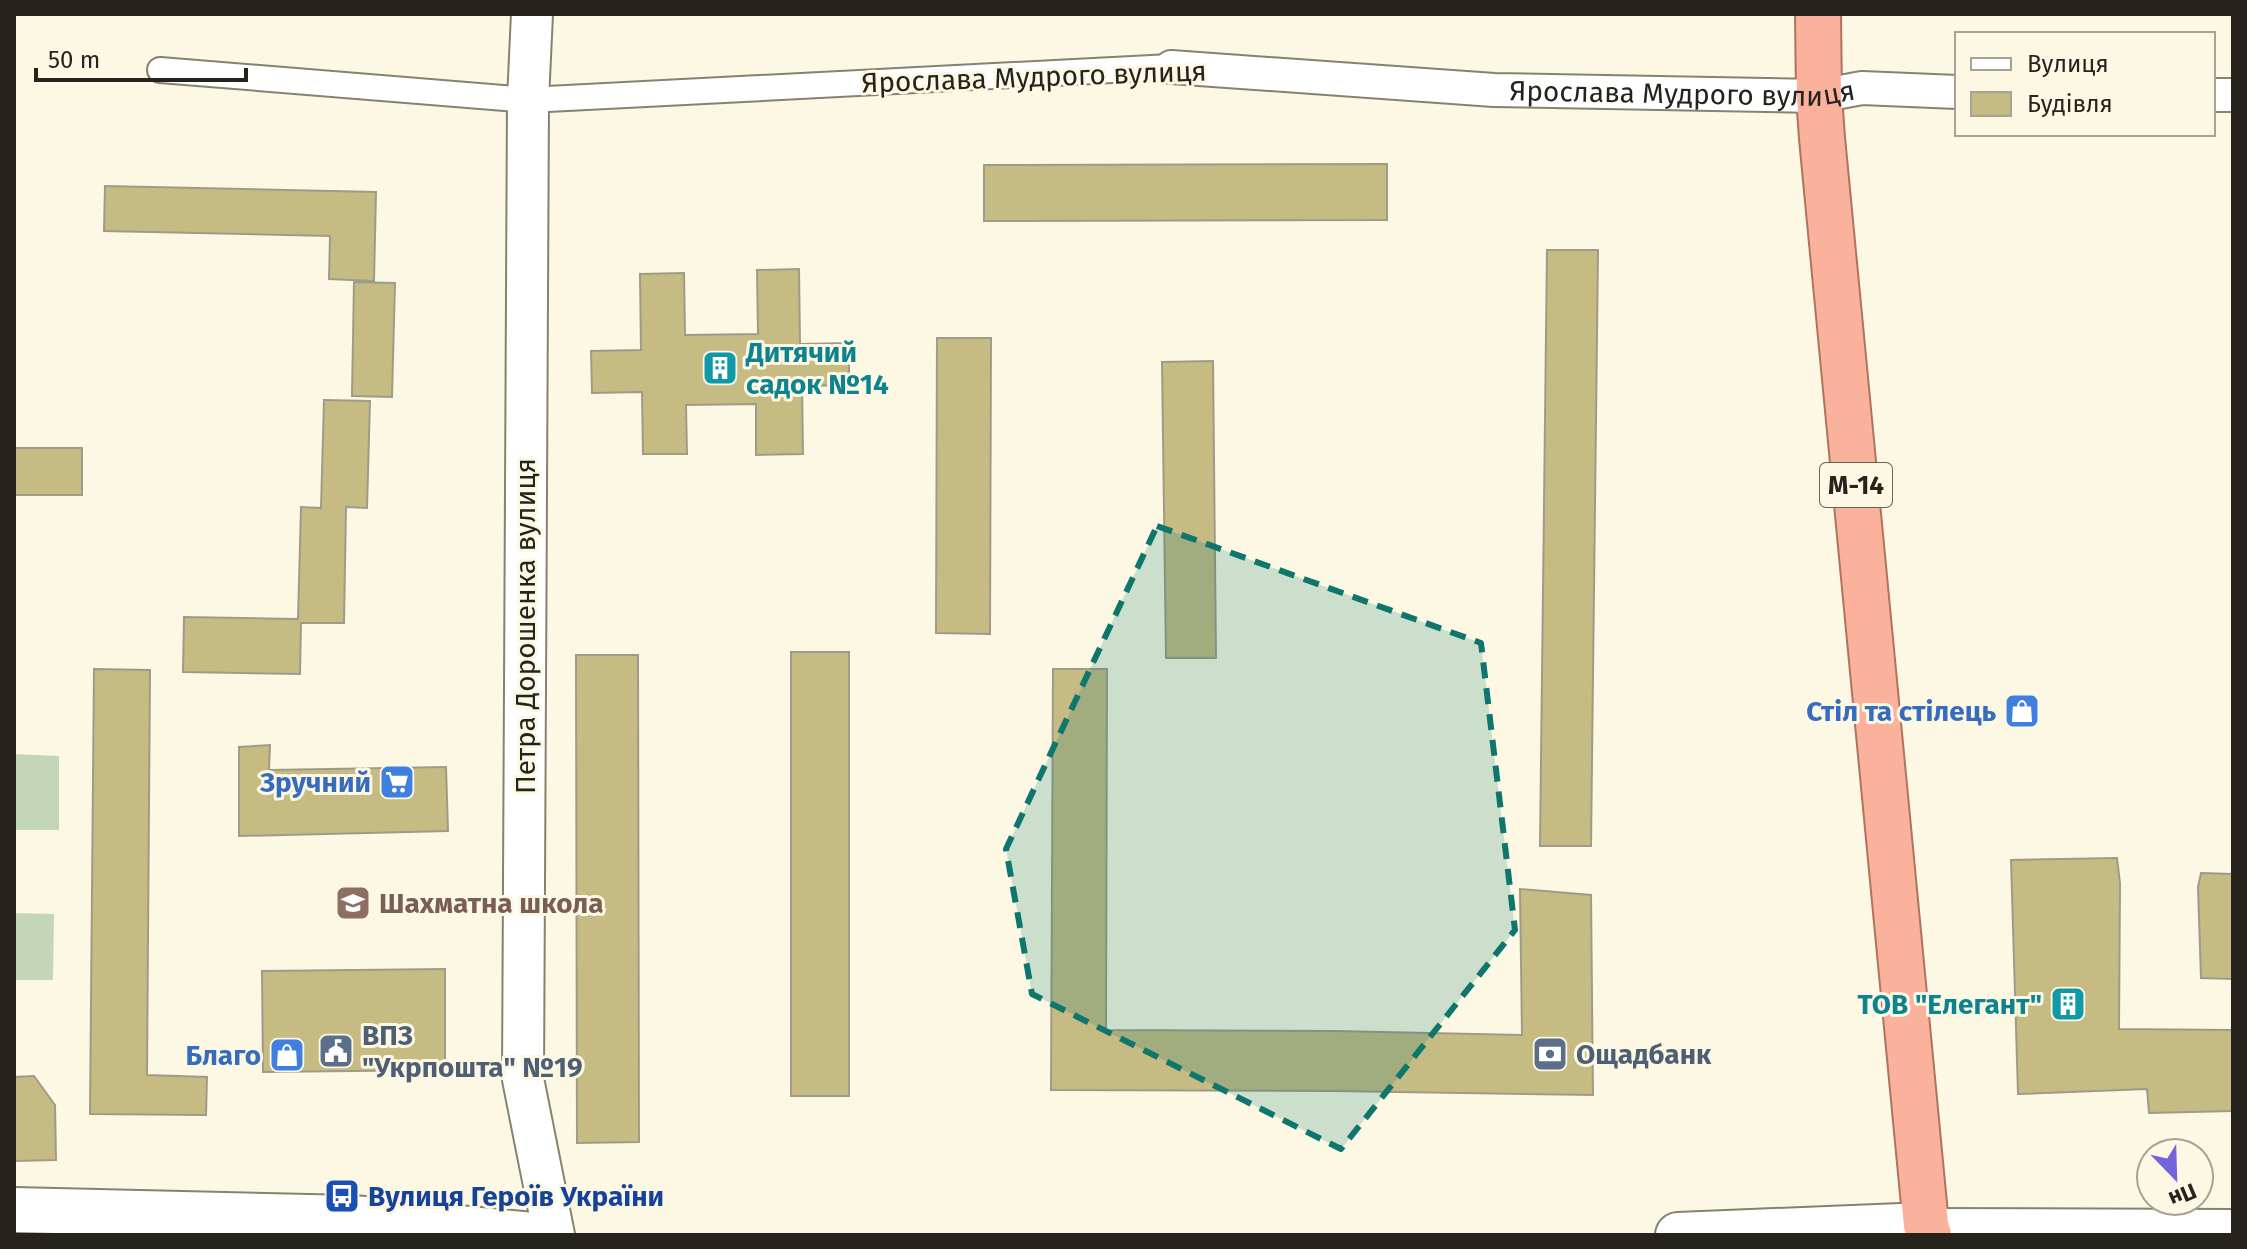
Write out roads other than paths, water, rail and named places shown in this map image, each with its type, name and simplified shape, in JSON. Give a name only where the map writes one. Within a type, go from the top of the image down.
[{"type":"highway","name":"М-14","points":[[1818,14],[1819,96],[1928,1230]]},
{"type":"main road","points":[[14,1210],[353,1218],[532,1235]]},
{"type":"main road","points":[[1678,1235],[1928,1230]]},
{"type":"street","name":"Петра Дорошенка вулиця","points":[[532,14],[528,100],[523,1079],[554,1235]]},
{"type":"street","name":"Ярослава Мудрого вулиця","points":[[160,70],[528,100],[1171,67],[1494,90],[1819,96],[1862,88],[1955,92]]},
{"type":"street","points":[[1928,1230],[2233,1226]]},
{"type":"place","name":"Дитячий садок №14","points":[[720,368]]},
{"type":"place","name":"Стіл та стілець","points":[[2022,711]]},
{"type":"place","name":"Зручний","points":[[397,782]]},
{"type":"place","name":"Шахматна школа","points":[[353,903]]},
{"type":"place","name":"ТОВ \"Елегант\"","points":[[2068,1004]]},
{"type":"place","name":"ВПЗ \"Укрпошта\" №19","points":[[336,1051]]},
{"type":"place","name":"Ощадбанк","points":[[1550,1054]]},
{"type":"place","name":"Благо","points":[[287,1055]]},
{"type":"place","name":"Вулиця Героїв України","points":[[342,1196]]}]
